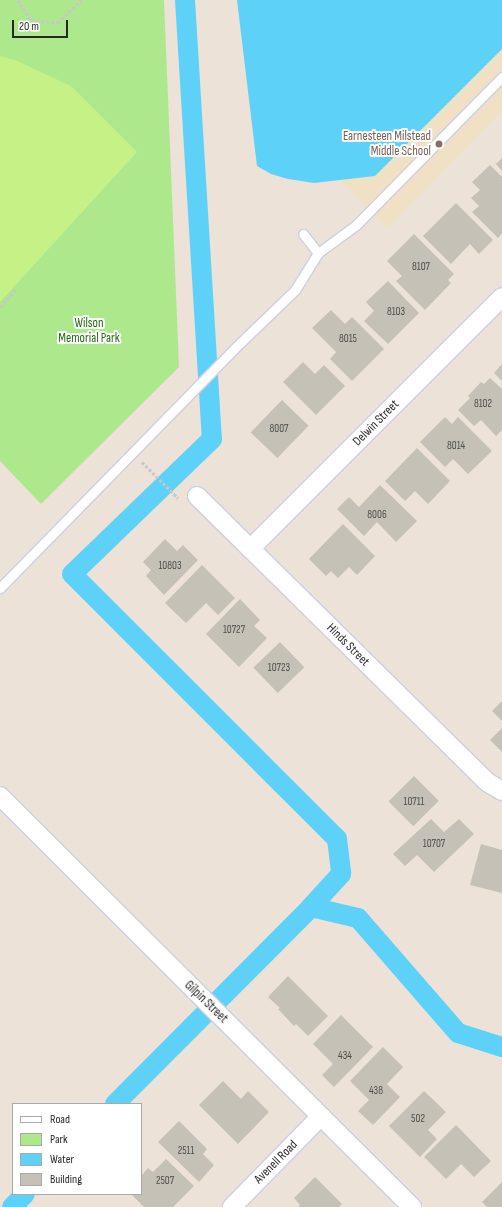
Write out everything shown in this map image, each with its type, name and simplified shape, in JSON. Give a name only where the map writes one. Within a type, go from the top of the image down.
[{"type":"street","name":"Delwin Street","points":[[250,549],[502,297]]},
{"type":"street","name":"Hinds Street","points":[[197,496],[487,782],[502,791]]},
{"type":"street","name":"Gilpin Street","points":[[0,796],[412,1207]]},
{"type":"street","name":"Avenell Road","points":[[232,1207],[321,1116]]},
{"type":"lane","points":[[0,588],[240,343],[295,290],[318,253],[356,225],[502,78]]},
{"type":"lane","points":[[303,234],[318,253]]},
{"type":"path","points":[[18,0],[31,20],[58,23],[81,0]]},
{"type":"path","points":[[0,306],[17,288]]},
{"type":"path","points":[[153,473],[175,495]]},
{"type":"shaded area","name":"Earnesteen Milstead Middle School","points":[[502,49],[502,112],[387,228],[339,180],[375,176]]},
{"type":"green space","name":"Wilson Memorial Park","points":[[0,0],[164,0],[179,367],[41,504],[0,461]]},
{"type":"green space","points":[[0,56],[17,61],[71,86],[137,152],[0,302]]},
{"type":"water","points":[[237,0],[502,0],[502,49],[375,176],[314,183],[288,179],[271,174],[257,166]]},
{"type":"building","points":[[502,158],[502,171],[496,164]]},
{"type":"building","points":[[490,165],[502,177],[502,233],[498,238],[472,212],[479,206],[471,198],[480,190],[472,182]]},
{"type":"building","points":[[456,203],[493,240],[479,254],[470,244],[451,264],[423,236]]},
{"type":"building","points":[[414,234],[454,274],[448,280],[451,283],[425,310],[396,281],[402,276],[387,261]]},
{"type":"building","points":[[388,281],[419,313],[388,344],[364,321],[374,311],[366,302]]},
{"type":"building","points":[[331,310],[345,324],[352,317],[384,349],[352,381],[330,359],[336,352],[312,328]]},
{"type":"building","points":[[303,362],[315,374],[324,365],[345,386],[316,415],[283,382]]},
{"type":"building","points":[[502,364],[502,381],[494,373]]},
{"type":"building","points":[[490,378],[502,389],[502,430],[496,436],[481,420],[474,426],[458,410],[470,398],[468,396],[481,382],[484,384]]},
{"type":"building","points":[[282,400],[309,426],[277,458],[251,432]]},
{"type":"building","points":[[445,417],[452,424],[458,417],[492,451],[468,474],[453,459],[445,467],[420,442]]},
{"type":"building","points":[[417,448],[450,481],[428,504],[415,491],[405,501],[385,481]]},
{"type":"building","points":[[380,485],[417,521],[396,542],[377,522],[364,536],[337,509],[349,497],[359,507]]},
{"type":"building","points":[[343,524],[375,556],[357,575],[349,567],[338,578],[331,571],[326,576],[309,559]]},
{"type":"building","points":[[165,539],[177,551],[183,545],[198,560],[164,595],[146,576],[151,570],[143,562]]},
{"type":"building","points":[[202,565],[235,598],[218,615],[206,603],[186,623],[165,603]]},
{"type":"building","points":[[240,599],[260,620],[254,626],[267,638],[239,667],[206,634]]},
{"type":"building","points":[[280,642],[304,667],[278,693],[253,668]]},
{"type":"building","points":[[502,701],[502,721],[492,711]]},
{"type":"building","points":[[502,728],[502,752],[490,740]]},
{"type":"building","points":[[414,776],[439,801],[413,826],[389,801]]},
{"type":"building","points":[[431,819],[444,832],[459,819],[474,834],[434,872],[417,855],[405,866],[393,854]]},
{"type":"building","points":[[481,844],[502,850],[502,893],[470,885]]},
{"type":"building","points":[[288,976],[328,1016],[308,1036],[296,1024],[294,1026],[278,1009],[280,1008],[268,997]]},
{"type":"building","points":[[341,1015],[373,1047],[334,1087],[322,1075],[333,1064],[313,1044]]},
{"type":"building","points":[[383,1047],[403,1067],[387,1084],[400,1097],[373,1125],[358,1111],[369,1100],[350,1081]]},
{"type":"building","points":[[223,1081],[241,1099],[248,1091],[269,1112],[238,1144],[199,1105]]},
{"type":"building","points":[[424,1091],[446,1112],[428,1130],[437,1139],[420,1157],[389,1126]]},
{"type":"building","points":[[179,1121],[207,1149],[203,1154],[214,1165],[199,1182],[158,1142]]},
{"type":"building","points":[[456,1125],[491,1161],[474,1177],[461,1164],[446,1179],[424,1157]]},
{"type":"building","points":[[166,1159],[194,1186],[173,1207],[144,1207],[132,1195],[142,1195],[142,1175],[148,1168],[153,1172]]},
{"type":"building","points":[[315,1177],[342,1204],[339,1207],[298,1207],[300,1205],[294,1198]]},
{"type":"building","points":[[502,1182],[502,1207],[487,1207],[482,1202]]},
{"type":"waterway","points":[[185,0],[212,439],[72,574],[337,839],[341,874],[311,907]]},
{"type":"waterway","points":[[116,1103],[311,907],[358,918],[458,1033],[502,1047]]},
{"type":"waterway","points":[[12,1207],[24,1195]]},
{"type":"place","name":"Earnesteen Milstead Middle School","points":[[439,144]]}]
